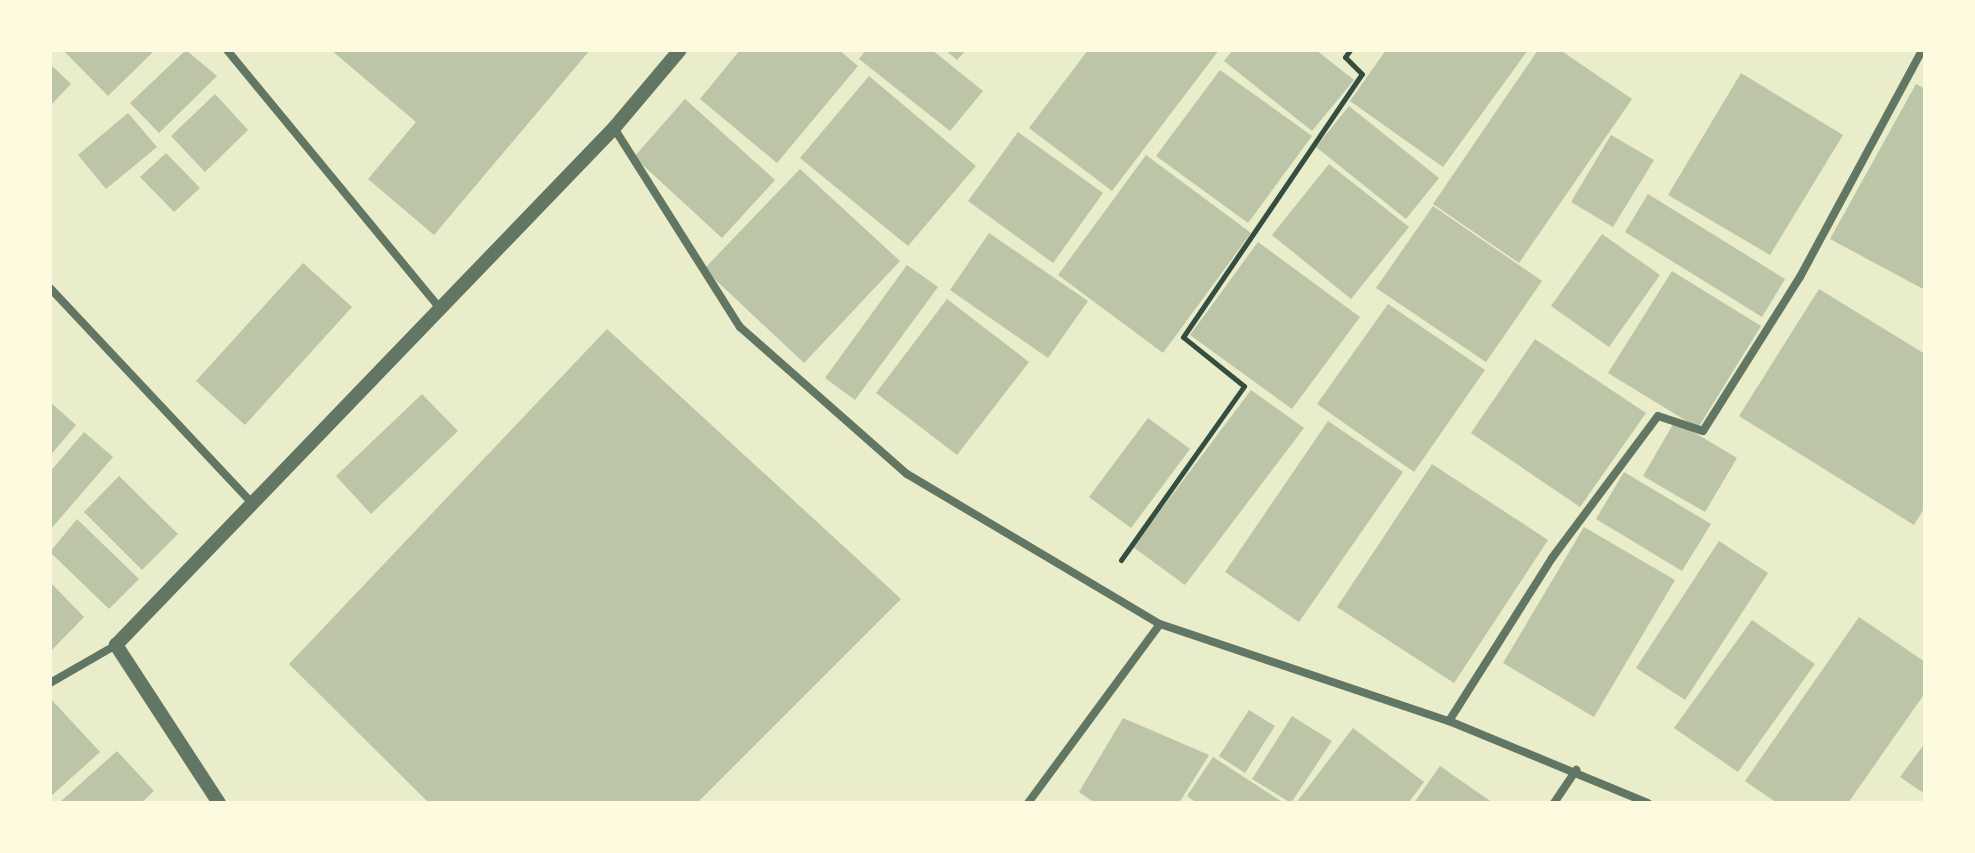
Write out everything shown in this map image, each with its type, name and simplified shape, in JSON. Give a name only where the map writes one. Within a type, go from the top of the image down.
[{"type":"street","points":[[227,50],[440,308]]},
{"type":"street","points":[[50,683],[116,645],[614,128],[680,50]]},
{"type":"street","points":[[1449,721],[1552,558],[1658,416],[1703,431],[1800,277],[1922,50]]},
{"type":"street","points":[[614,128],[740,327],[907,474],[1160,624],[1449,721],[1576,770],[1648,803]]},
{"type":"street","points":[[50,288],[253,504]]},
{"type":"street","points":[[1028,803],[1160,624]]},
{"type":"street","points":[[116,645],[219,803]]},
{"type":"street","points":[[1554,803],[1576,770]]},
{"type":"path","points":[[1100,587],[1244,386],[1183,337],[1362,74],[1345,57],[1350,50]]},
{"type":"building","points":[[63,50],[155,50],[108,96]]},
{"type":"building","points":[[186,50],[217,76],[159,133],[130,103]]},
{"type":"building","points":[[331,50],[590,50],[434,235],[368,179],[416,122]]},
{"type":"building","points":[[740,50],[839,50],[858,66],[777,163],[700,99]]},
{"type":"building","points":[[866,50],[932,50],[983,91],[950,131],[859,59]]},
{"type":"building","points":[[945,50],[966,50],[957,60]]},
{"type":"building","points":[[1088,50],[1219,50],[1112,191],[1029,128]]},
{"type":"building","points":[[1233,50],[1316,50],[1354,80],[1312,131],[1224,61]]},
{"type":"building","points":[[1386,50],[1528,50],[1443,167],[1350,101]]},
{"type":"building","points":[[1538,50],[1560,50],[1632,99],[1519,263],[1433,204]]},
{"type":"building","points":[[50,64],[71,84],[50,106]]},
{"type":"building","points":[[1220,70],[1312,136],[1248,223],[1156,156]]},
{"type":"building","points":[[1741,73],[1843,135],[1770,255],[1668,195]]},
{"type":"building","points":[[869,76],[976,166],[908,246],[800,158]]},
{"type":"building","points":[[1916,84],[1925,89],[1925,290],[1830,239]]},
{"type":"building","points":[[215,94],[248,130],[205,172],[171,136]]},
{"type":"building","points":[[685,99],[775,180],[722,238],[634,157]]},
{"type":"building","points":[[1349,106],[1439,178],[1406,219],[1316,147]]},
{"type":"building","points":[[128,113],[157,147],[106,189],[78,155]]},
{"type":"building","points":[[1018,132],[1103,193],[1053,263],[968,201]]},
{"type":"building","points":[[1611,135],[1654,160],[1613,227],[1571,202]]},
{"type":"building","points":[[166,153],[200,188],[174,212],[140,177]]},
{"type":"building","points":[[1146,155],[1251,233],[1163,353],[1058,275]]},
{"type":"building","points":[[1329,164],[1409,227],[1351,299],[1272,235]]},
{"type":"building","points":[[800,169],[900,261],[804,363],[704,269]]},
{"type":"building","points":[[1648,194],[1785,279],[1762,317],[1625,232]]},
{"type":"building","points":[[1433,206],[1542,281],[1486,362],[1376,288]]},
{"type":"building","points":[[989,233],[1088,301],[1048,358],[950,290]]},
{"type":"building","points":[[1602,234],[1660,275],[1609,347],[1551,306]]},
{"type":"building","points":[[1258,242],[1360,317],[1292,409],[1190,335]]},
{"type":"building","points":[[303,263],[352,307],[245,425],[196,381]]},
{"type":"building","points":[[907,265],[938,287],[855,400],[825,378]]},
{"type":"building","points":[[1672,271],[1761,326],[1698,428],[1608,373]]},
{"type":"building","points":[[1819,289],[1925,354],[1925,507],[1914,525],[1739,416]]},
{"type":"building","points":[[947,299],[1029,362],[957,455],[876,393]]},
{"type":"building","points":[[1388,304],[1485,370],[1414,472],[1317,404]]},
{"type":"building","points":[[607,329],[901,599],[697,803],[429,803],[289,664]]},
{"type":"building","points":[[1535,339],[1646,413],[1580,507],[1471,433]]},
{"type":"building","points":[[1251,390],[1304,428],[1185,585],[1133,547]]},
{"type":"building","points":[[422,394],[458,431],[371,514],[336,476]]},
{"type":"building","points":[[50,402],[76,425],[50,456]]},
{"type":"building","points":[[1148,418],[1190,449],[1131,528],[1089,497]]},
{"type":"building","points":[[1328,421],[1403,472],[1299,622],[1225,572]]},
{"type":"building","points":[[1675,421],[1737,458],[1705,512],[1643,476]]},
{"type":"building","points":[[84,432],[113,457],[50,530],[50,472]]},
{"type":"building","points":[[1432,464],[1548,540],[1454,683],[1337,607]]},
{"type":"building","points":[[1624,472],[1711,524],[1682,571],[1596,519]]},
{"type":"building","points":[[119,476],[178,534],[142,570],[84,512]]},
{"type":"building","points":[[77,519],[139,579],[109,609],[50,552]]},
{"type":"building","points":[[1584,527],[1675,580],[1594,717],[1503,663]]},
{"type":"building","points":[[1719,541],[1768,573],[1685,700],[1636,668]]},
{"type":"building","points":[[50,582],[84,617],[50,652]]},
{"type":"building","points":[[1859,617],[1925,662],[1925,693],[1848,803],[1777,803],[1745,781]]},
{"type":"building","points":[[1752,620],[1815,664],[1738,772],[1674,728]]},
{"type":"building","points":[[50,698],[100,752],[50,797]]},
{"type":"building","points":[[1249,710],[1275,726],[1245,773],[1219,756]]},
{"type":"building","points":[[1292,716],[1332,741],[1291,803],[1252,779]]},
{"type":"building","points":[[1123,718],[1209,755],[1179,803],[1095,803],[1079,792]]},
{"type":"building","points":[[1353,728],[1424,782],[1408,803],[1296,803]]},
{"type":"building","points":[[1925,743],[1925,794],[1900,777]]},
{"type":"building","points":[[117,751],[154,791],[141,803],[59,803]]},
{"type":"building","points":[[1213,757],[1284,803],[1197,803],[1187,796]]},
{"type":"building","points":[[1440,766],[1493,803],[1414,803]]}]
